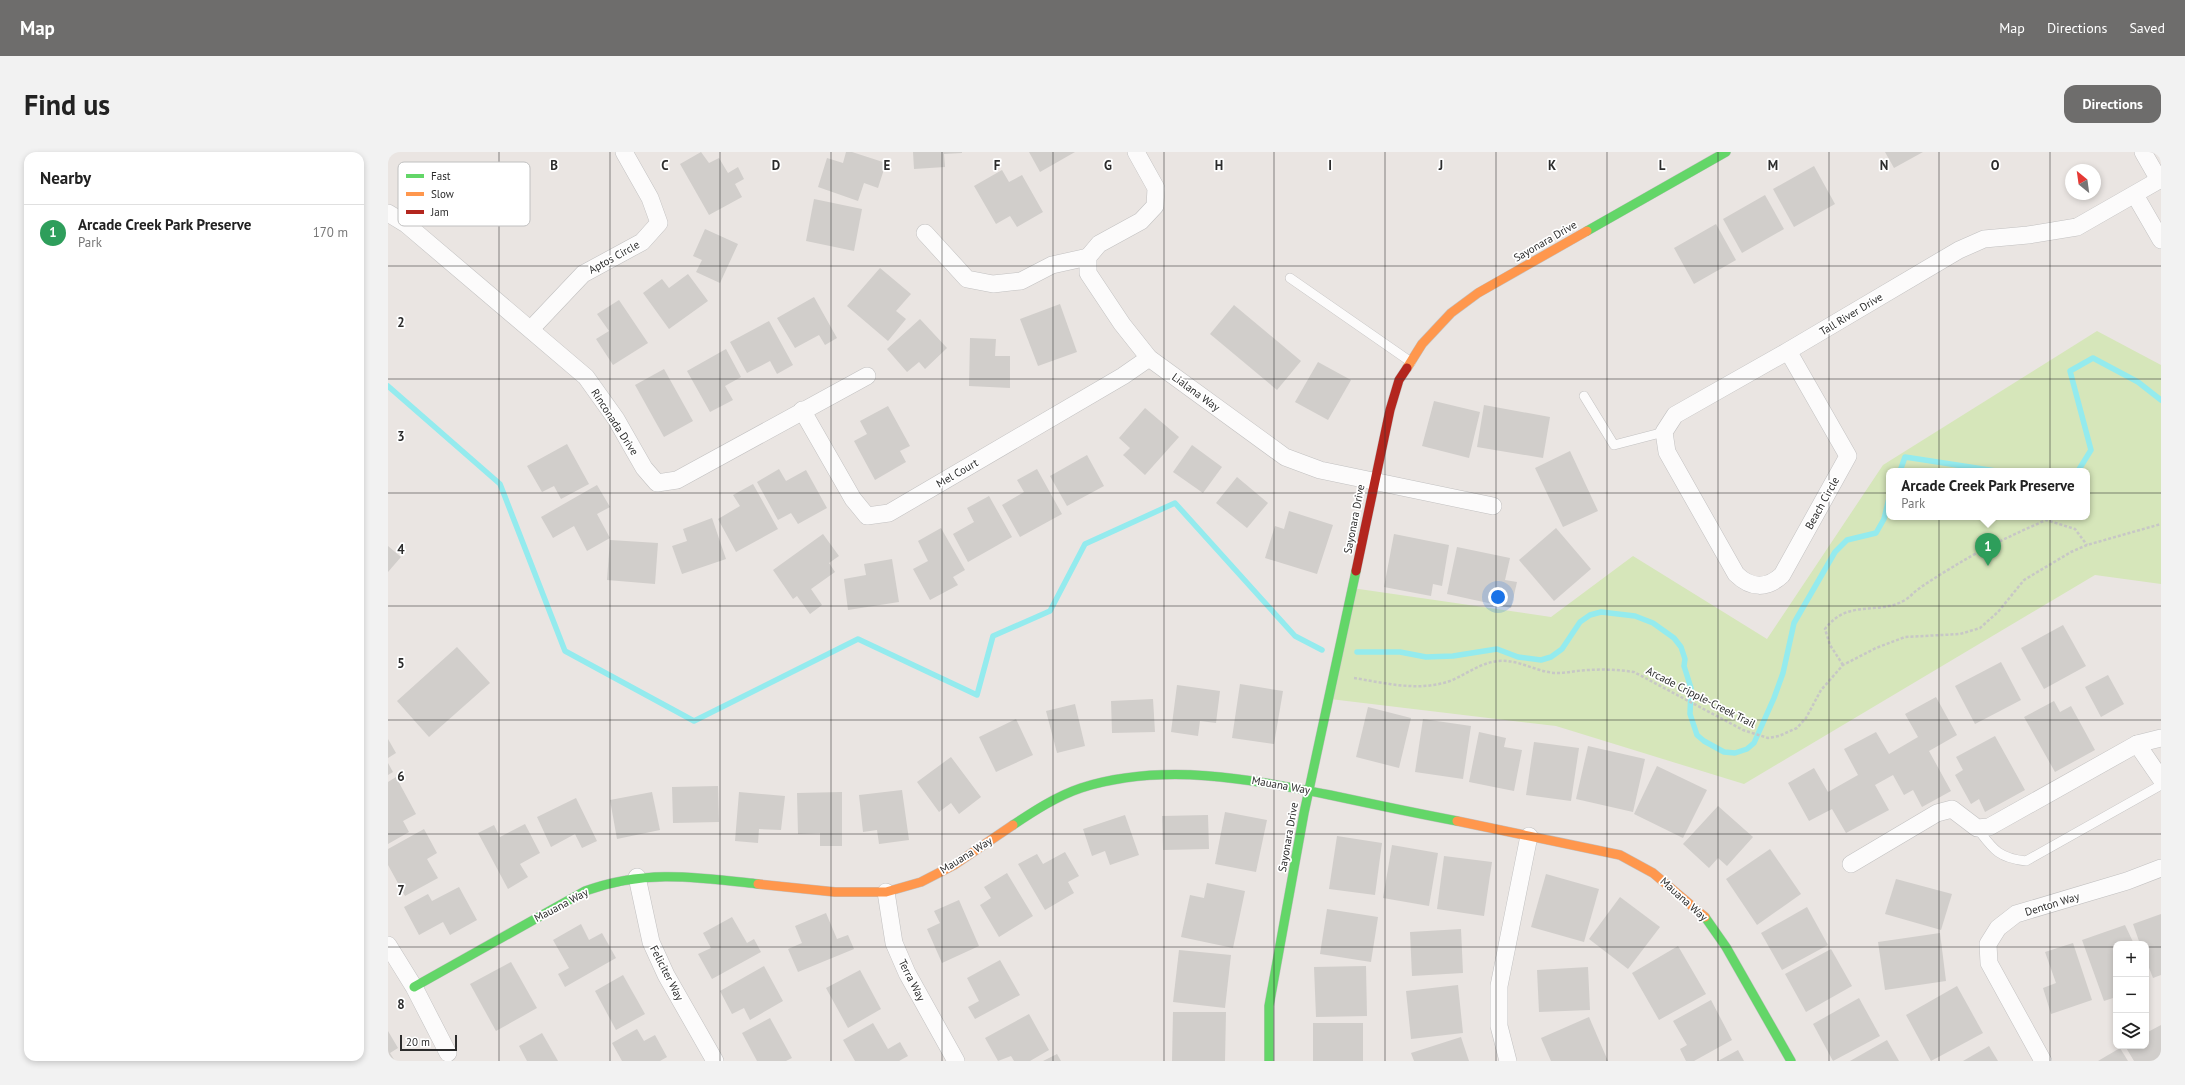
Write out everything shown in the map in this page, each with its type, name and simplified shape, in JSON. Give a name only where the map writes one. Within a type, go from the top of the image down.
[{"type":"street","name":"Aptos Circle","points":[[531,330],[584,274],[642,242],[659,223],[650,198],[624,152]]},
{"type":"street","points":[[925,233],[967,279],[993,284],[1021,281],[1052,265],[1088,257],[1099,244],[1141,221],[1155,206],[1156,188],[1136,152]]},
{"type":"street","name":"Sayonara Drive","points":[[1269,1061],[1269,1006],[1308,790],[1335,675],[1373,483],[1390,410],[1399,380],[1422,344],[1451,313],[1478,294],[1726,152]]},
{"type":"street","points":[[2143,152],[2160,180]]},
{"type":"street","name":"Tall River Drive","points":[[1664,432],[1675,415],[1788,351],[1959,250],[1984,239],[2028,235],[2077,227],[2160,180]]},
{"type":"street","points":[[2135,195],[2161,240]]},
{"type":"street","name":"Rinconada Drive","points":[[388,214],[398,220]]},
{"type":"street","name":"Rinconada Drive","points":[[408,226],[586,377],[616,419],[644,468],[656,483],[677,480],[866,376]]},
{"type":"street","name":"Lialana Way","points":[[1088,257],[1088,273],[1122,324],[1149,358],[1285,457],[1320,470],[1373,483],[1493,506]]},
{"type":"street","name":"Beach Circle","points":[[1664,432],[1668,452],[1736,574],[1743,582],[1755,586],[1763,586],[1774,582],[1782,575],[1848,456],[1788,351]]},
{"type":"street","name":"Mel Court","points":[[802,410],[853,499],[867,516],[889,513],[1123,376],[1149,358]]},
{"type":"street","points":[[1851,864],[1936,813],[1952,809],[1977,828],[1988,827],[2137,744],[2161,738]]},
{"type":"street","points":[[2137,744],[2161,779]]},
{"type":"street","name":"Mauana Way","points":[[414,987],[585,891],[610,882],[637,877],[695,877],[835,892],[886,892],[921,882],[954,865],[1040,807],[1081,788],[1120,779],[1170,774],[1234,777],[1308,790],[1620,855],[1653,873],[1684,897],[1705,916],[1726,947],[1791,1061]]},
{"type":"street","points":[[1508,1061],[1499,1026],[1499,986],[1529,836]]},
{"type":"street","name":"Denton Way","points":[[2043,1061],[1989,963],[1988,944],[1994,934],[1998,928],[2016,914],[2126,881],[2161,868]]},
{"type":"street","name":"Feliciter Way","points":[[637,877],[651,942],[666,975],[715,1061]]},
{"type":"street","name":"Terra Way","points":[[886,892],[894,943],[906,973],[956,1061]]},
{"type":"street","points":[[388,945],[414,987],[448,1053]]},
{"type":"lane","points":[[1290,278],[1411,362]]},
{"type":"lane","points":[[1584,396],[1614,445],[1664,432]]},
{"type":"lane","points":[[1977,828],[1996,852],[2010,859],[2026,861],[2161,785]]},
{"type":"path","points":[[1843,665],[1830,645],[1825,629],[1831,621],[1843,613],[1860,608],[1889,605],[1905,600],[1915,591],[1961,562],[2046,520],[2075,530],[2087,545]]},
{"type":"path","name":"Arcade Cripple-Creek Trail","points":[[1335,675],[1397,685],[1424,686],[1450,681],[1486,663],[1501,661],[1519,662],[1541,671],[1558,673],[1615,669],[1634,672],[1682,696],[1743,730],[1768,738],[1779,736],[1797,728],[1806,718],[1821,690],[1843,665],[1876,648],[1905,637],[1960,634],[1980,628],[1998,612],[2024,580],[2071,552],[2087,545],[2161,524]]},
{"type":"green space","points":[[2097,331],[2161,365],[2161,584],[2095,575],[1744,784],[1556,726],[1330,699],[1352,588],[1551,617],[1633,556],[1767,639],[1883,465]]},
{"type":"building","points":[[701,152],[709,163],[719,158],[728,173],[738,167],[744,179],[735,184],[742,197],[709,215],[680,164]]},
{"type":"building","points":[[846,152],[852,152],[886,163],[878,188],[864,183],[858,201],[818,187],[827,158],[843,163]]},
{"type":"building","points":[[913,152],[962,153],[944,154],[945,167],[914,169]]},
{"type":"building","points":[[1029,152],[1075,152],[1040,172]]},
{"type":"building","points":[[1885,152],[1923,152],[1894,168]]},
{"type":"building","points":[[1814,166],[1835,204],[1794,227],[1773,189]]},
{"type":"building","points":[[1002,170],[1009,182],[1022,175],[1043,212],[1017,227],[1010,216],[996,224],[974,186]]},
{"type":"building","points":[[1765,195],[1784,229],[1742,253],[1723,219]]},
{"type":"building","points":[[814,199],[862,209],[854,251],[806,241]]},
{"type":"building","points":[[1716,224],[1736,260],[1694,284],[1674,248]]},
{"type":"building","points":[[705,229],[738,244],[720,283],[696,272],[702,260],[693,256]]},
{"type":"building","points":[[880,268],[911,294],[896,311],[906,319],[888,341],[847,306]]},
{"type":"building","points":[[688,274],[708,301],[669,329],[643,293],[662,279],[669,288]]},
{"type":"building","points":[[814,297],[837,338],[825,345],[819,335],[795,348],[777,318]]},
{"type":"building","points":[[619,300],[648,343],[613,365],[596,339],[609,331],[597,314]]},
{"type":"building","points":[[1060,304],[1077,352],[1038,366],[1020,319]]},
{"type":"building","points":[[1234,305],[1301,361],[1277,390],[1210,334]]},
{"type":"building","points":[[920,319],[947,348],[925,369],[919,362],[907,372],[887,349]]},
{"type":"building","points":[[769,321],[793,365],[777,374],[770,361],[747,373],[730,342]]},
{"type":"building","points":[[970,338],[996,339],[995,356],[1010,356],[1010,388],[969,386]]},
{"type":"building","points":[[726,349],[741,377],[725,386],[733,400],[710,412],[687,371]]},
{"type":"building","points":[[1318,362],[1351,380],[1328,420],[1295,402]]},
{"type":"building","points":[[664,369],[693,421],[664,437],[635,385]]},
{"type":"building","points":[[1434,401],[1480,412],[1469,458],[1422,446]]},
{"type":"building","points":[[1484,405],[1550,417],[1543,458],[1477,447]]},
{"type":"building","points":[[888,406],[910,446],[900,451],[906,462],[875,480],[854,441],[867,434],[860,421]]},
{"type":"building","points":[[1145,408],[1179,437],[1145,475],[1123,455],[1130,448],[1119,438]]},
{"type":"building","points":[[567,444],[589,484],[561,499],[554,486],[542,492],[527,466]]},
{"type":"building","points":[[1192,445],[1222,467],[1203,493],[1173,472]]},
{"type":"building","points":[[1570,451],[1598,511],[1563,527],[1535,468]]},
{"type":"building","points":[[1087,455],[1104,486],[1067,506],[1050,476]]},
{"type":"building","points":[[779,469],[786,481],[806,470],[827,508],[798,524],[791,513],[778,520],[757,482]]},
{"type":"building","points":[[1037,469],[1062,514],[1020,537],[1002,505],[1024,492],[1017,480]]},
{"type":"building","points":[[1237,477],[1268,503],[1247,528],[1216,503]]},
{"type":"building","points":[[753,484],[778,529],[736,552],[718,519],[740,506],[733,495]]},
{"type":"building","points":[[597,485],[610,507],[597,514],[610,538],[587,551],[574,526],[553,538],[541,517]]},
{"type":"building","points":[[989,496],[1012,537],[968,562],[953,534],[974,522],[967,508]]},
{"type":"building","points":[[1289,511],[1333,525],[1317,574],[1265,558],[1275,526],[1284,529]]},
{"type":"building","points":[[712,518],[726,559],[682,574],[672,546],[687,541],[683,529]]},
{"type":"building","points":[[941,528],[965,570],[953,577],[958,585],[930,600],[913,569],[928,561],[918,541]]},
{"type":"building","points":[[1556,528],[1591,569],[1554,601],[1519,560]]},
{"type":"building","points":[[823,534],[839,556],[829,563],[835,572],[811,589],[822,605],[810,614],[797,596],[793,599],[773,570]]},
{"type":"building","points":[[1394,534],[1449,545],[1442,586],[1433,584],[1431,596],[1384,587]]},
{"type":"building","points":[[610,540],[658,543],[655,584],[607,580]]},
{"type":"building","points":[[388,546],[401,557],[388,572]]},
{"type":"building","points":[[1457,547],[1510,558],[1505,580],[1517,582],[1511,608],[1447,594]]},
{"type":"building","points":[[892,559],[899,602],[848,610],[844,579],[866,575],[864,564]]},
{"type":"building","points":[[2063,625],[2086,666],[2044,689],[2021,648]]},
{"type":"building","points":[[457,647],[490,683],[429,737],[397,701]]},
{"type":"building","points":[[2001,662],[2021,700],[1975,724],[1955,686]]},
{"type":"building","points":[[2108,675],[2124,704],[2101,717],[2085,687]]},
{"type":"building","points":[[1240,684],[1283,691],[1274,744],[1232,738]]},
{"type":"building","points":[[1177,685],[1220,691],[1216,723],[1200,721],[1198,736],[1171,732]]},
{"type":"building","points":[[1936,697],[1957,735],[1929,751],[1951,791],[1922,807],[1913,790],[1904,795],[1893,775],[1875,785],[1889,810],[1846,833],[1832,809],[1809,821],[1788,783],[1814,768],[1828,792],[1858,775],[1844,749],[1876,732],[1889,754],[1918,737],[1905,714]]},
{"type":"building","points":[[1153,699],[1155,732],[1112,733],[1111,701]]},
{"type":"building","points":[[2054,701],[2060,712],[2071,706],[2095,750],[2055,772],[2024,717]]},
{"type":"building","points":[[1075,704],[1085,746],[1057,753],[1046,711]]},
{"type":"building","points":[[1368,707],[1411,718],[1399,768],[1356,757]]},
{"type":"building","points":[[1016,719],[1033,755],[996,772],[979,737]]},
{"type":"building","points":[[1423,719],[1471,726],[1463,779],[1415,772]]},
{"type":"building","points":[[1479,732],[1506,738],[1504,747],[1522,750],[1514,791],[1469,782]]},
{"type":"building","points":[[1995,736],[2025,790],[1985,812],[1979,799],[1971,804],[1955,775],[1963,770],[1956,757]]},
{"type":"building","points":[[388,739],[396,753],[388,758]]},
{"type":"building","points":[[1534,742],[1579,748],[1571,801],[1526,795]]},
{"type":"building","points":[[1588,746],[1645,759],[1633,812],[1576,799]]},
{"type":"building","points":[[951,757],[981,797],[959,814],[951,803],[939,812],[917,782]]},
{"type":"building","points":[[388,763],[393,772],[388,775]]},
{"type":"building","points":[[1657,766],[1707,790],[1683,838],[1634,814]]},
{"type":"building","points":[[396,777],[416,814],[403,821],[409,832],[388,844],[388,782]]},
{"type":"building","points":[[718,786],[719,822],[673,823],[672,787]]},
{"type":"building","points":[[902,790],[909,840],[879,844],[877,830],[863,832],[859,795]]},
{"type":"building","points":[[652,792],[660,830],[617,839],[610,800]]},
{"type":"building","points":[[739,792],[785,796],[781,830],[759,829],[758,843],[735,841]]},
{"type":"building","points":[[842,792],[842,846],[820,846],[820,833],[798,834],[797,793]]},
{"type":"building","points":[[576,798],[597,841],[582,848],[575,834],[551,847],[537,817]]},
{"type":"building","points":[[1718,806],[1753,837],[1727,866],[1718,858],[1709,868],[1683,844]]},
{"type":"building","points":[[1225,812],[1267,820],[1256,872],[1215,864]]},
{"type":"building","points":[[1125,815],[1139,855],[1110,865],[1105,851],[1092,856],[1083,829]]},
{"type":"building","points":[[1208,815],[1209,849],[1163,850],[1162,816]]},
{"type":"building","points":[[525,824],[540,853],[520,864],[528,877],[508,889],[478,833],[494,825],[500,837]]},
{"type":"building","points":[[424,829],[437,853],[427,859],[438,878],[405,896],[388,865],[388,849]]},
{"type":"building","points":[[1337,836],[1382,843],[1375,895],[1329,889]]},
{"type":"building","points":[[1392,845],[1438,853],[1429,906],[1383,898]]},
{"type":"building","points":[[1770,849],[1801,894],[1757,925],[1726,879]]},
{"type":"building","points":[[1065,852],[1079,876],[1068,882],[1074,893],[1045,910],[1018,864],[1037,854],[1043,864]]},
{"type":"building","points":[[1444,856],[1492,862],[1484,916],[1437,909]]},
{"type":"building","points":[[1007,873],[1033,916],[999,937],[980,905],[991,898],[984,887]]},
{"type":"building","points":[[1546,874],[1599,889],[1584,942],[1531,927]]},
{"type":"building","points":[[1896,879],[1952,894],[1941,930],[1885,914]]},
{"type":"building","points":[[1207,883],[1245,891],[1233,948],[1181,937],[1190,895],[1204,898]]},
{"type":"building","points":[[459,887],[477,920],[450,935],[443,922],[419,935],[404,907],[428,894],[432,901]]},
{"type":"building","points":[[1620,897],[1660,927],[1628,969],[1589,939]]},
{"type":"building","points":[[959,900],[979,946],[942,963],[927,929],[940,923],[934,911]]},
{"type":"building","points":[[1807,907],[1828,945],[1782,970],[1761,933]]},
{"type":"building","points":[[1327,909],[1378,917],[1371,962],[1320,954]]},
{"type":"building","points":[[826,913],[837,939],[848,935],[854,949],[798,972],[788,949],[802,943],[795,926]]},
{"type":"building","points":[[2161,914],[2161,975],[2153,978],[2149,968],[2149,941],[2139,941],[2133,924]]},
{"type":"building","points":[[732,917],[747,943],[754,939],[761,952],[712,979],[698,954],[711,948],[703,933]]},
{"type":"building","points":[[581,924],[589,940],[602,933],[616,958],[565,987],[558,974],[569,968],[553,940]]},
{"type":"building","points":[[2125,925],[2133,941],[2113,941],[2113,998],[2104,1001],[2082,940]]},
{"type":"building","points":[[1461,929],[1463,973],[1412,976],[1410,932]]},
{"type":"building","points":[[1940,933],[1946,981],[1885,990],[1878,942]]},
{"type":"building","points":[[2073,943],[2092,1000],[2051,1014],[2043,988],[2056,983],[2045,952]]},
{"type":"building","points":[[1678,946],[1706,994],[1659,1020],[1632,973]]},
{"type":"building","points":[[1831,949],[1852,986],[1806,1012],[1785,974]]},
{"type":"building","points":[[1179,950],[1231,955],[1225,1008],[1173,1002]]},
{"type":"building","points":[[1000,960],[1020,995],[975,1019],[968,1007],[979,1001],[967,978]]},
{"type":"building","points":[[511,962],[537,1008],[496,1031],[470,984]]},
{"type":"building","points":[[764,966],[783,1001],[750,1020],[744,1008],[732,1014],[720,991]]},
{"type":"building","points":[[1366,966],[1367,1016],[1316,1017],[1314,967]]},
{"type":"building","points":[[1588,967],[1590,1010],[1539,1012],[1537,970]]},
{"type":"building","points":[[860,970],[881,1009],[848,1028],[826,988]]},
{"type":"building","points":[[623,975],[645,1014],[616,1030],[595,991]]},
{"type":"building","points":[[1458,985],[1463,1033],[1411,1039],[1406,991]]},
{"type":"building","points":[[1957,986],[1983,1033],[1931,1061],[1906,1015]]},
{"type":"building","points":[[1859,998],[1880,1036],[1833,1061],[1813,1024]]},
{"type":"building","points":[[1711,1000],[1732,1040],[1694,1061],[1686,1061],[1680,1049],[1687,1045],[1673,1021]]},
{"type":"building","points":[[1173,1012],[1226,1012],[1225,1061],[1172,1061]]},
{"type":"building","points":[[1029,1014],[1049,1050],[1030,1061],[1014,1061],[1011,1056],[998,1061],[985,1038]]},
{"type":"building","points":[[1589,1017],[1608,1061],[1551,1061],[1541,1038]]},
{"type":"building","points":[[770,1018],[792,1058],[786,1061],[757,1061],[742,1033]]},
{"type":"building","points":[[873,1023],[888,1049],[900,1042],[908,1056],[899,1061],[855,1061],[843,1040]]},
{"type":"building","points":[[1313,1023],[1363,1023],[1363,1061],[1313,1061]]},
{"type":"building","points":[[2161,1025],[2161,1061],[2134,1061],[2127,1049],[2149,1049],[2149,1031]]},
{"type":"building","points":[[637,1029],[644,1041],[655,1035],[667,1057],[660,1061],[622,1061],[612,1043]]},
{"type":"building","points":[[388,1031],[398,1048],[390,1053],[395,1061],[388,1061]]},
{"type":"building","points":[[542,1033],[558,1061],[527,1061],[519,1046]]},
{"type":"building","points":[[1461,1037],[1469,1061],[1414,1061],[1411,1053]]},
{"type":"building","points":[[1887,1040],[1899,1061],[1850,1061]]},
{"type":"building","points":[[1989,1046],[1998,1061],[1963,1061]]},
{"type":"building","points":[[2121,1049],[2128,1061],[2098,1061]]},
{"type":"building","points":[[1738,1050],[1744,1061],[1718,1061]]},
{"type":"building","points":[[1057,1054],[1061,1061],[1043,1061]]},
{"type":"waterway","points":[[2080,468],[2091,450],[2070,371],[2093,358],[2138,382],[2161,400]]},
{"type":"waterway","points":[[388,386],[500,484],[565,651],[694,721],[858,639],[977,695],[993,636],[1050,611],[1085,544],[1175,503],[1295,636],[1322,650]]},
{"type":"waterway","points":[[1901,468],[1905,457],[1976,468]]},
{"type":"waterway","points":[[1357,652],[1400,652],[1426,657],[1453,656],[1497,649],[1518,657],[1541,660],[1551,657],[1562,649],[1580,622],[1590,615],[1601,612],[1635,616],[1653,623],[1674,638],[1681,647],[1685,659],[1684,666],[1691,688],[1690,714],[1697,735],[1704,741],[1724,752],[1735,753],[1747,749],[1754,743],[1774,698],[1783,673],[1794,623],[1835,552],[1847,540],[1876,533],[1884,519],[1886,511]]},
{"type":"traffic: fast","points":[[1587,231],[1726,152]]},
{"type":"traffic: fast","points":[[1269,1061],[1269,1006],[1304,813],[1356,571]]},
{"type":"traffic: fast","points":[[1013,825],[1037,809],[1081,788],[1112,780],[1143,776],[1174,775],[1206,776],[1268,784],[1457,821]]},
{"type":"traffic: fast","points":[[414,987],[585,891],[607,884],[650,877],[692,877],[758,884]]},
{"type":"traffic: fast","points":[[1705,917],[1726,947],[1791,1061]]},
{"type":"traffic: slow","points":[[1407,368],[1422,344],[1451,313],[1478,293],[1587,231]]},
{"type":"traffic: slow","points":[[1457,821],[1620,855],[1653,873],[1705,917]]},
{"type":"traffic: slow","points":[[758,884],[835,892],[886,892],[921,882],[954,865],[1013,825]]},
{"type":"traffic: jam","points":[[1356,571],[1390,410],[1399,380],[1407,368]]},
{"type":"place","name":"Arcade Creek Park Preserve","points":[[1988,566]]}]
